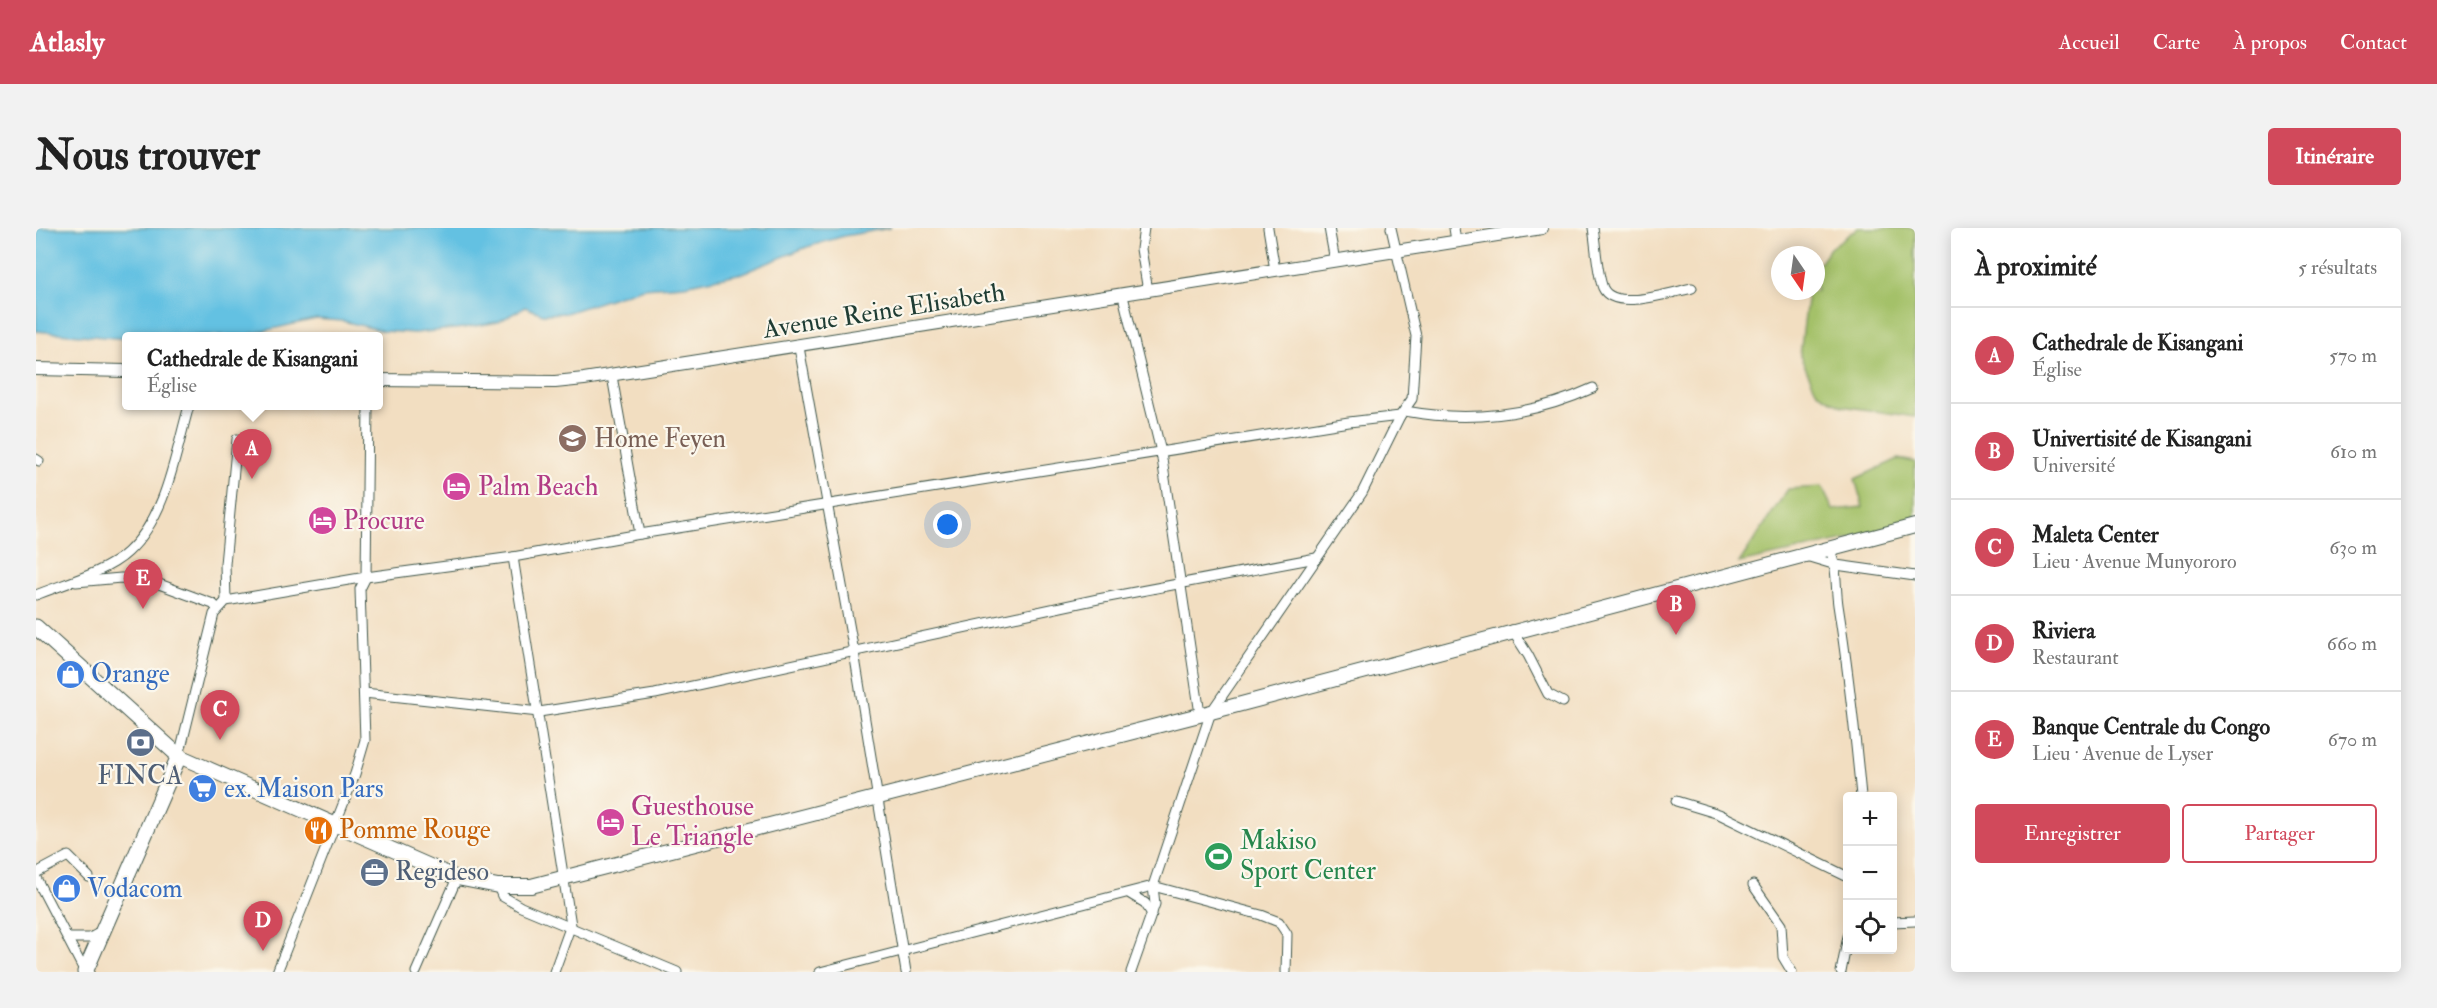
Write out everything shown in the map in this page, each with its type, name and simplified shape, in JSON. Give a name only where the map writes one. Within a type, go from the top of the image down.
[{"type":"highway","points":[[36,627],[179,756],[85,972]]},
{"type":"main road","points":[[179,756],[457,878],[498,886],[531,886],[562,880],[1205,713],[1512,630],[1915,526]]},
{"type":"street","points":[[1144,228],[1141,249],[1148,291]]},
{"type":"street","points":[[1268,228],[1275,270]]},
{"type":"street","points":[[1329,228],[1335,261]]},
{"type":"street","points":[[1131,972],[1155,904],[1152,885],[1205,713],[1362,493],[1402,413],[1412,399],[1416,336],[1391,228]]},
{"type":"street","points":[[1454,228],[1456,241]]},
{"type":"street","name":"Avenue Reine Elisabeth","points":[[383,380],[555,382],[612,376],[1542,228]]},
{"type":"street","points":[[1593,228],[1604,289],[1611,297],[1630,301],[1692,288]]},
{"type":"street","points":[[1123,296],[1161,453],[1180,583],[1205,713]]},
{"type":"street","points":[[799,347],[825,506],[854,652],[906,972]]},
{"type":"street","points":[[36,369],[122,371]]},
{"type":"street","points":[[612,376],[640,534]]},
{"type":"street","points":[[179,756],[197,677],[217,608],[226,601],[366,577],[513,557],[640,534],[1402,413],[1438,417],[1510,415],[1562,402],[1593,388]]},
{"type":"street","points":[[36,595],[127,553],[149,525],[160,505],[188,410]]},
{"type":"street","points":[[277,972],[355,774],[365,740],[360,589],[366,577],[368,410]]},
{"type":"street","points":[[226,601],[225,564],[237,439]]},
{"type":"street","points":[[1829,547],[1836,565],[1836,596],[1852,698],[1862,792]]},
{"type":"street","points":[[1800,555],[1836,565],[1915,576]]},
{"type":"street","points":[[513,557],[539,712],[542,754],[571,926],[554,972]]},
{"type":"street","points":[[364,693],[539,712],[655,694],[1180,583],[1316,558]]},
{"type":"street","points":[[65,583],[121,578],[152,581],[213,604],[217,608]]},
{"type":"street","points":[[1512,630],[1548,694],[1563,702]]},
{"type":"street","points":[[1676,801],[1719,814],[1843,876]]},
{"type":"street","points":[[36,873],[68,856],[89,877]]},
{"type":"street","points":[[36,878],[85,972]]},
{"type":"street","points":[[416,972],[457,878]]},
{"type":"street","points":[[820,972],[1130,894],[1152,885],[1279,922],[1287,934],[1286,972]]},
{"type":"street","points":[[1753,885],[1781,925],[1783,957],[1792,972]]},
{"type":"street","points":[[498,886],[502,896],[521,907],[677,972]]},
{"type":"street","points":[[1130,894],[1145,903],[1152,914]]},
{"type":"street","points":[[1897,922],[1915,921]]},
{"type":"street","points":[[68,938],[90,938],[103,931]]},
{"type":"street","points":[[1841,972],[1844,954]]},
{"type":"green space","points":[[1858,228],[1915,228],[1915,417],[1842,406],[1817,392],[1800,356],[1807,300],[1825,300],[1825,255],[1830,248]]},
{"type":"green space","points":[[1898,459],[1915,462],[1915,525],[1739,563],[1788,489],[1822,487],[1833,510],[1863,507],[1855,479]]},
{"type":"water","points":[[36,228],[890,228],[844,236],[807,247],[743,273],[684,285],[643,288],[566,313],[543,314],[525,307],[498,322],[463,328],[415,333],[383,331],[343,321],[316,319],[259,332],[122,332],[122,339],[36,331]]},
{"type":"place","name":"Home Feyen","points":[[573,439]]},
{"type":"place","name":"Cathedrale de Kisangani","points":[[252,479]]},
{"type":"place","name":"Palm Beach","points":[[457,487]]},
{"type":"place","name":"Procure","points":[[322,521]]},
{"type":"place","name":"Banque Centrale du Congo","points":[[143,609]]},
{"type":"place","name":"Univertisité de Kisangani","points":[[1676,635]]},
{"type":"place","name":"Orange","points":[[70,674]]},
{"type":"place","name":"Maleta Center","points":[[220,740]]},
{"type":"place","name":"FINCA","points":[[140,742]]},
{"type":"place","name":"ex. Maison Pars","points":[[203,789]]},
{"type":"place","name":"Guesthouse Le Triangle","points":[[610,822]]},
{"type":"place","name":"Pomme Rouge","points":[[318,830]]},
{"type":"place","name":"Makiso Sport Center","points":[[1219,856]]},
{"type":"place","name":"Regideso","points":[[374,872]]},
{"type":"place","name":"Vodacom","points":[[66,889]]},
{"type":"place","name":"Riviera","points":[[263,951]]}]
